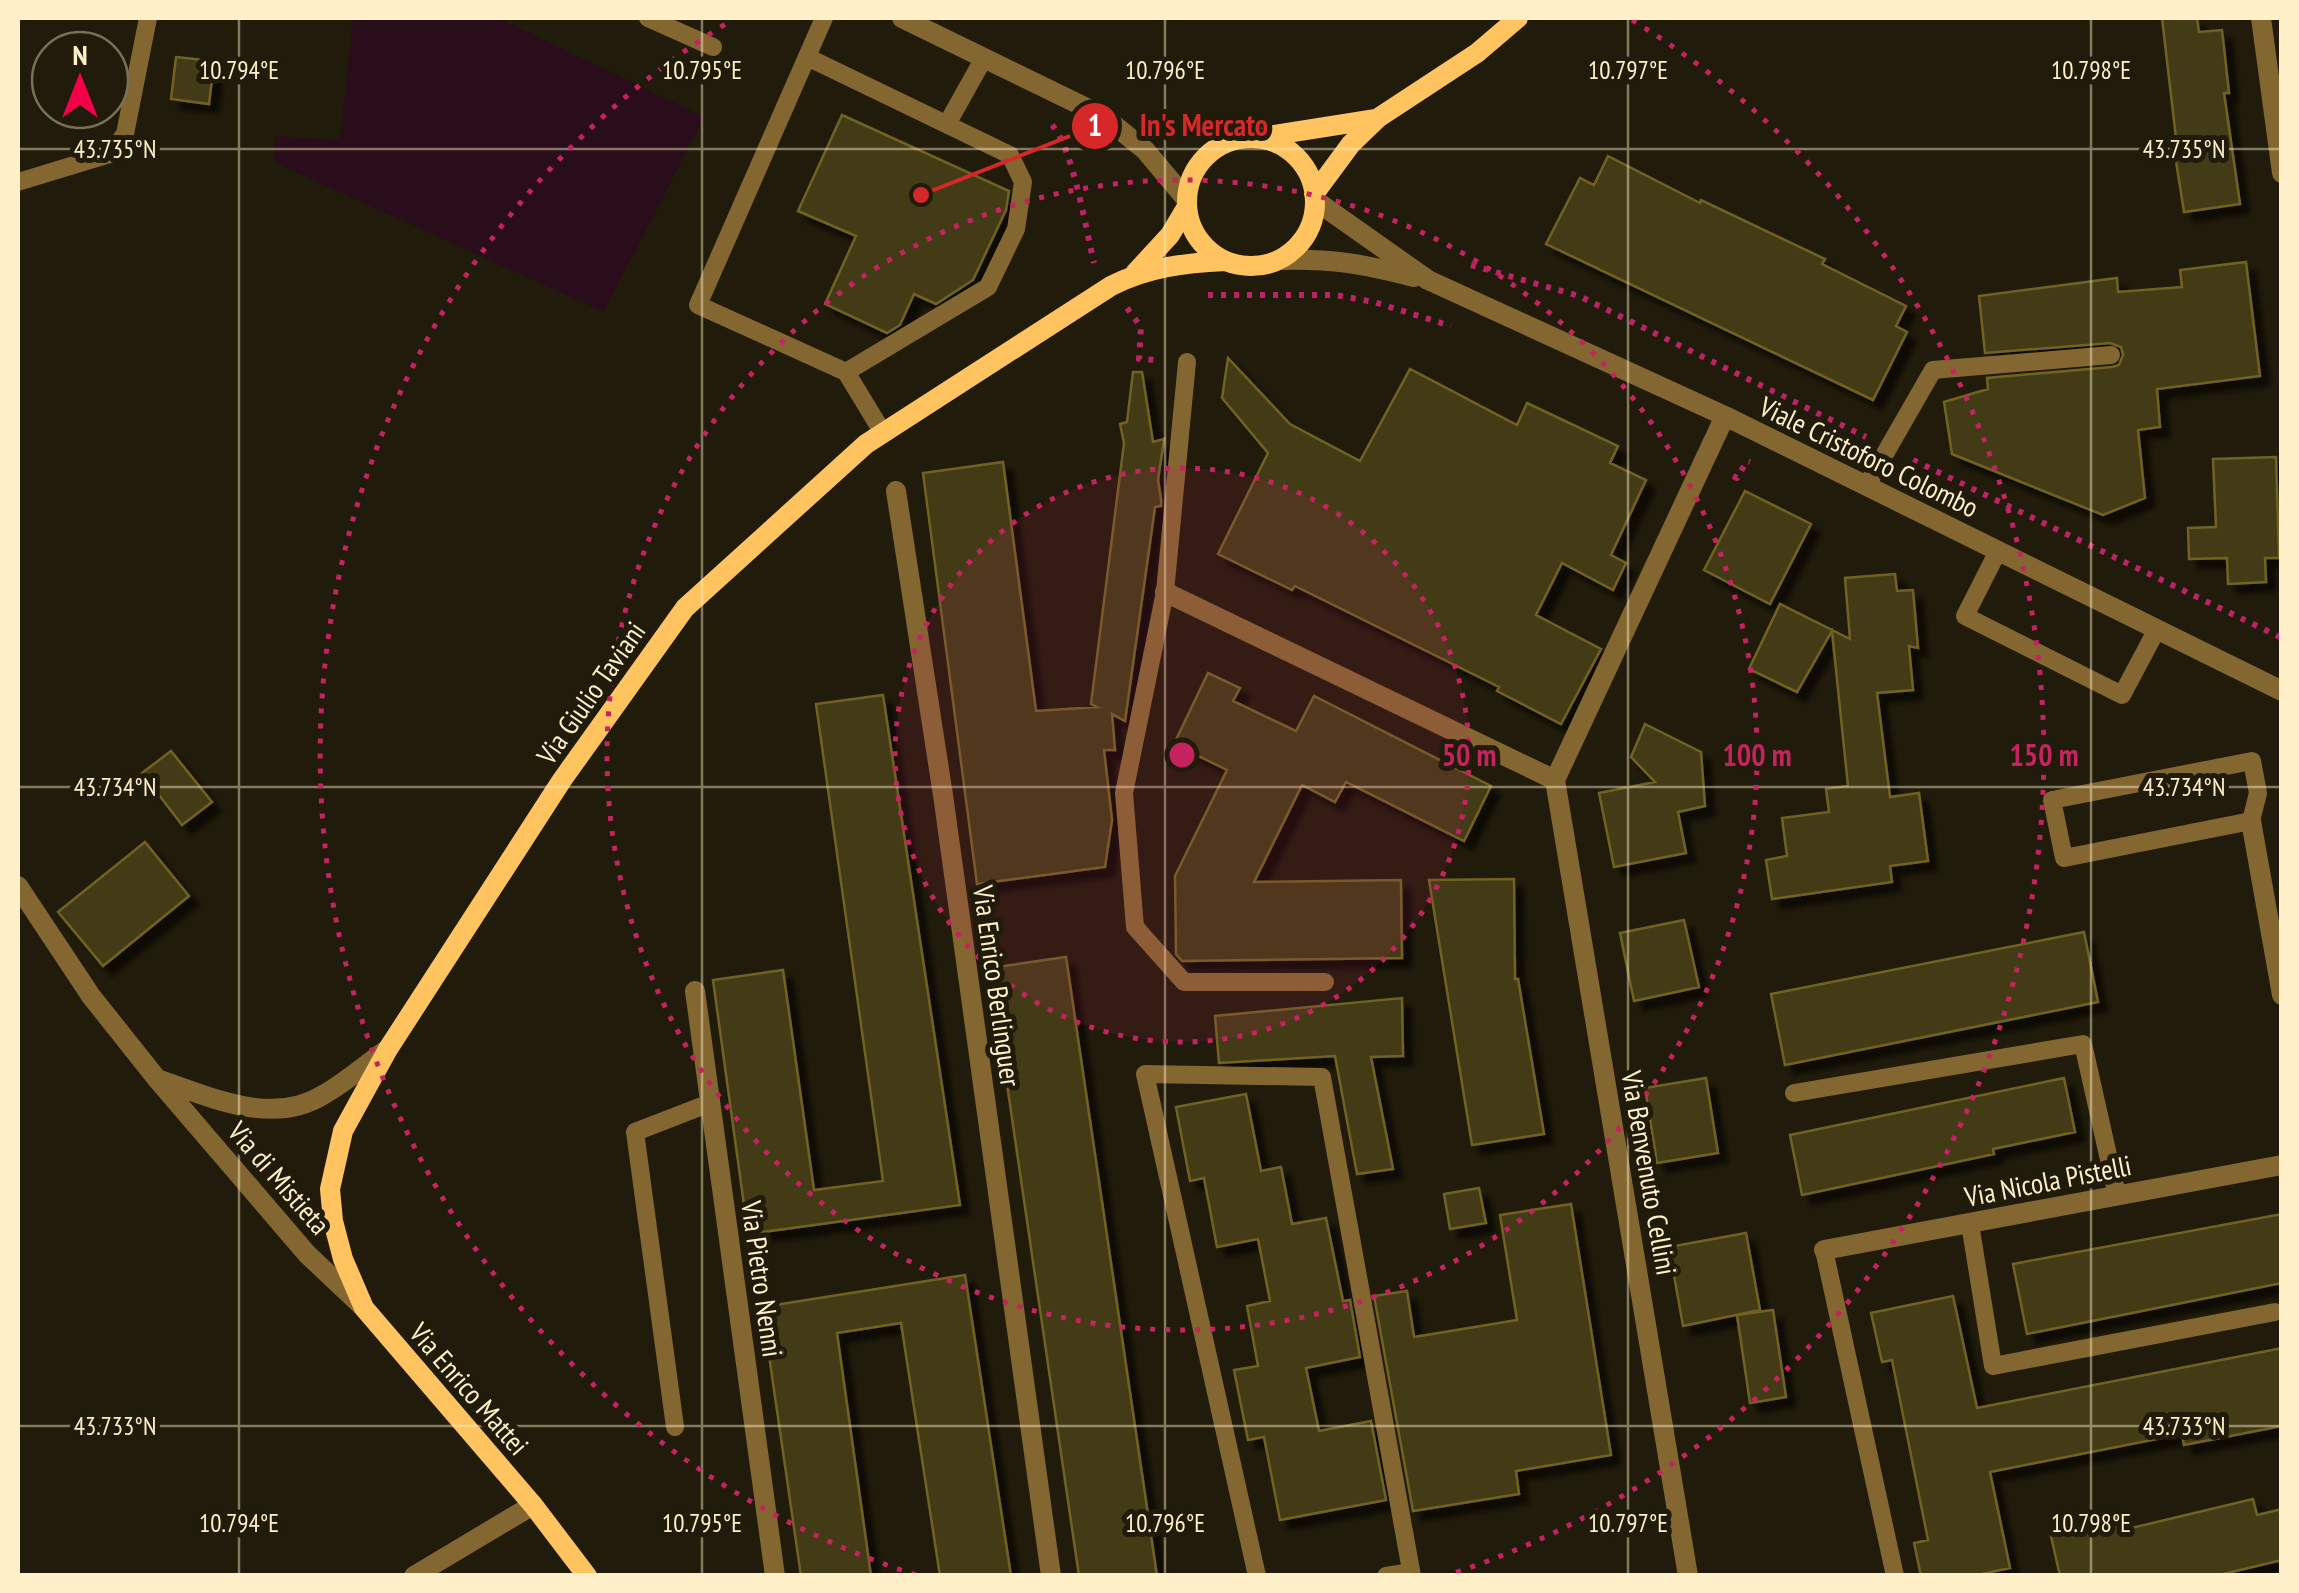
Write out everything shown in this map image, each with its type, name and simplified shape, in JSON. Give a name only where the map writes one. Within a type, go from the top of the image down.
[{"type":"main road","points":[[1278,260],[1300,243],[1308,231],[1315,197],[1350,144],[1378,118],[1476,53],[1518,18]]},
{"type":"main road","points":[[1226,261],[1202,245],[1186,204],[1194,171],[1210,152],[1232,140],[1378,118]]},
{"type":"main road","name":"Viale Cristoforo Colombo","points":[[1256,138],[1290,152],[1306,171],[1315,197]]},
{"type":"main road","name":"Via Giulio Taviani","points":[[364,1308],[336,1238],[330,1189],[342,1131],[388,1049],[562,780],[685,608],[866,444],[1135,274],[1170,235],[1186,204]]},
{"type":"main road","name":"Viale Cristoforo Colombo","points":[[1226,261],[1253,266],[1278,260]]},
{"type":"main road","name":"Via Giulio Taviani","points":[[1135,274],[1186,262],[1226,261]]},
{"type":"main road","name":"Via Enrico Mattei","points":[[364,1308],[534,1505],[587,1576]]},
{"type":"street","points":[[902,18],[1103,116],[1144,150],[1186,204]]},
{"type":"street","points":[[2261,18],[2282,173]]},
{"type":"street","name":"Viale Cristoforo Colombo","points":[[1315,197],[1428,280]]},
{"type":"street","name":"Viale Cristoforo Colombo","points":[[1278,260],[1354,261],[1428,280],[1725,416],[2282,691]]},
{"type":"street","points":[[1166,592],[1555,780],[1725,416]]},
{"type":"street","name":"Via Enrico Berlinguer","points":[[896,490],[943,795],[1051,1576]]},
{"type":"street","name":"Via Benvenuto Cellini","points":[[1555,780],[1688,1576]]},
{"type":"street","points":[[2251,821],[2282,995]]},
{"type":"street","name":"Via di Mistieta","points":[[18,886],[91,996],[157,1079],[308,1254],[364,1308]]},
{"type":"street","name":"Via Pietro Nenni","points":[[695,990],[775,1576]]},
{"type":"street","name":"Via di Mistieta","points":[[157,1079],[227,1102],[282,1109],[322,1096],[388,1049]]},
{"type":"street","name":"Via Nicola Pistelli","points":[[1824,1250],[2282,1165]]},
{"type":"street","points":[[414,1576],[534,1505]]},
{"type":"lane","points":[[18,182],[110,154],[124,134],[148,18]]},
{"type":"lane","points":[[648,18],[712,48]]},
{"type":"lane","points":[[824,18],[698,305],[846,372],[884,433]]},
{"type":"lane","points":[[808,57],[1010,155],[1023,182],[1016,230],[988,287],[846,372]]},
{"type":"lane","points":[[947,124],[984,58]]},
{"type":"lane","points":[[1867,486],[1933,370],[2111,355]]},
{"type":"lane","points":[[1187,362],[1166,592],[1124,792],[1135,927],[1184,982],[1325,982]]},
{"type":"lane","points":[[1998,551],[1965,616],[2122,695],[2157,629]]},
{"type":"lane","points":[[2252,761],[2258,792],[2251,821],[2064,858],[2052,800],[2252,761]]},
{"type":"lane","points":[[1794,1093],[2082,1044],[2117,1196]]},
{"type":"lane","points":[[1257,1576],[1146,1074],[1322,1077],[1412,1574],[1386,1576]]},
{"type":"lane","points":[[674,1427],[635,1132],[710,1103]]},
{"type":"lane","points":[[1970,1224],[1993,1366],[2275,1312]]},
{"type":"lane","points":[[1824,1250],[1895,1576]]},
{"type":"path","points":[[1065,128],[1040,114],[1059,133],[1095,265],[1106,252]]},
{"type":"path","points":[[1469,264],[1579,296],[2282,638]]},
{"type":"path","points":[[1196,292],[1244,297],[1335,294],[1462,329]]},
{"type":"path","points":[[1141,300],[1125,305],[1141,327],[1138,359],[1187,362]]},
{"type":"shaded area","points":[[353,18],[498,18],[704,117],[604,312],[274,162],[275,136],[340,140]]},
{"type":"building","points":[[2162,18],[2197,18],[2199,32],[2222,30],[2229,93],[2224,93],[2240,204],[2184,212]]},
{"type":"building","points":[[176,57],[214,61],[209,104],[171,99]]},
{"type":"building","points":[[842,115],[1009,191],[1006,210],[973,280],[936,304],[914,294],[900,325],[887,333],[825,304],[856,236],[798,211]]},
{"type":"building","points":[[1608,156],[1700,203],[1701,200],[1825,259],[1822,264],[1906,306],[1896,326],[1907,332],[1873,400],[1546,244],[1580,178],[1594,185]]},
{"type":"building","points":[[2246,262],[2260,376],[2157,389],[2160,427],[2138,430],[2145,498],[2103,515],[1952,454],[1944,402],[1988,389],[1987,378],[2112,367],[2119,365],[2123,355],[2121,347],[2110,343],[1985,353],[1979,296],[2117,278],[2118,292],[2182,287],[2180,270]]},
{"type":"building","points":[[1228,358],[1290,424],[1360,461],[1410,369],[1517,425],[1527,403],[1618,446],[1610,463],[1646,480],[1611,555],[1626,563],[1613,590],[1562,563],[1536,615],[1601,649],[1561,724],[1497,691],[1499,687],[1295,586],[1292,590],[1218,554],[1268,453],[1222,398]]},
{"type":"building","points":[[1133,372],[1142,372],[1153,442],[1164,439],[1158,480],[1161,506],[1155,507],[1125,721],[1112,714],[1115,750],[1104,750],[1112,820],[1105,867],[977,884],[923,473],[1003,462],[1036,711],[1097,707],[1091,704],[1124,443],[1120,424],[1127,422]]},
{"type":"building","points":[[2276,457],[2279,558],[2265,558],[2266,582],[2228,584],[2227,558],[2189,559],[2188,528],[2216,527],[2213,459]]},
{"type":"building","points":[[1745,491],[1811,524],[1770,604],[1704,570]]},
{"type":"building","points":[[1895,574],[1897,591],[1913,590],[1918,648],[1909,646],[1913,690],[1877,693],[1890,797],[1919,793],[1928,861],[1890,866],[1892,882],[1772,899],[1766,860],[1787,856],[1782,818],[1829,812],[1826,789],[1848,786],[1832,631],[1797,692],[1749,669],[1780,604],[1850,639],[1845,578]]},
{"type":"building","points":[[1208,673],[1240,688],[1233,701],[1296,731],[1314,696],[1491,786],[1464,841],[1346,782],[1335,802],[1302,785],[1254,882],[1401,880],[1402,958],[1182,961],[1176,954],[1175,876],[1227,770],[1174,744]]},
{"type":"building","points":[[883,695],[960,1205],[748,1234],[713,980],[783,970],[814,1190],[883,1181],[816,704]]},
{"type":"building","points":[[1645,724],[1701,752],[1705,806],[1678,812],[1686,853],[1614,867],[1599,793],[1655,782],[1631,757]]},
{"type":"building","points":[[171,751],[212,802],[182,825],[142,773]]},
{"type":"building","points":[[145,842],[189,896],[103,966],[58,912]]},
{"type":"building","points":[[1514,879],[1515,979],[1544,1134],[1472,1145],[1429,880]]},
{"type":"building","points":[[1684,920],[1699,987],[1634,1001],[1620,933]]},
{"type":"building","points":[[2084,932],[2098,1002],[1785,1065],[1771,994]]},
{"type":"building","points":[[1066,957],[1157,1576],[1079,1576],[990,968]]},
{"type":"building","points":[[1402,998],[1403,1056],[1371,1057],[1393,1169],[1357,1174],[1335,1056],[1219,1063],[1215,1016]]},
{"type":"building","points":[[1706,1078],[1718,1153],[1657,1163],[1645,1088]]},
{"type":"building","points":[[2064,1078],[2075,1132],[1993,1149],[1994,1154],[1802,1195],[1790,1135]]},
{"type":"building","points":[[1246,1094],[1261,1171],[1281,1167],[1292,1224],[1326,1218],[1343,1301],[1350,1300],[1360,1357],[1306,1368],[1319,1431],[1371,1421],[1386,1500],[1280,1520],[1264,1437],[1248,1440],[1234,1370],[1258,1366],[1247,1306],[1270,1301],[1258,1239],[1217,1247],[1204,1178],[1190,1181],[1176,1107]]},
{"type":"building","points":[[1479,1188],[1486,1223],[1450,1229],[1444,1194]]},
{"type":"building","points":[[1571,1204],[1611,1455],[1516,1471],[1519,1494],[1413,1511],[1374,1296],[1407,1291],[1414,1337],[1517,1320],[1500,1215]]},
{"type":"building","points":[[2282,1214],[2282,1283],[2027,1334],[2013,1264]]},
{"type":"building","points":[[1746,1233],[1760,1310],[1683,1326],[1669,1247]]},
{"type":"building","points":[[965,1275],[1011,1576],[940,1576],[901,1323],[837,1333],[871,1576],[801,1576],[762,1307]]},
{"type":"building","points":[[1953,1296],[1977,1408],[2282,1348],[2282,1426],[2184,1445],[2182,1434],[1990,1472],[2010,1568],[1972,1576],[1921,1576],[1914,1543],[1928,1540],[1892,1360],[1882,1362],[1871,1313]]},
{"type":"building","points":[[1773,1310],[1786,1397],[1750,1403],[1737,1315]]},
{"type":"building","points":[[2253,1499],[2257,1515],[2282,1509],[2282,1560],[2215,1576],[2060,1576],[2050,1532],[2115,1516],[2119,1531]]},
{"type":"place","name":"In's Mercato","points":[[921,195]]}]
